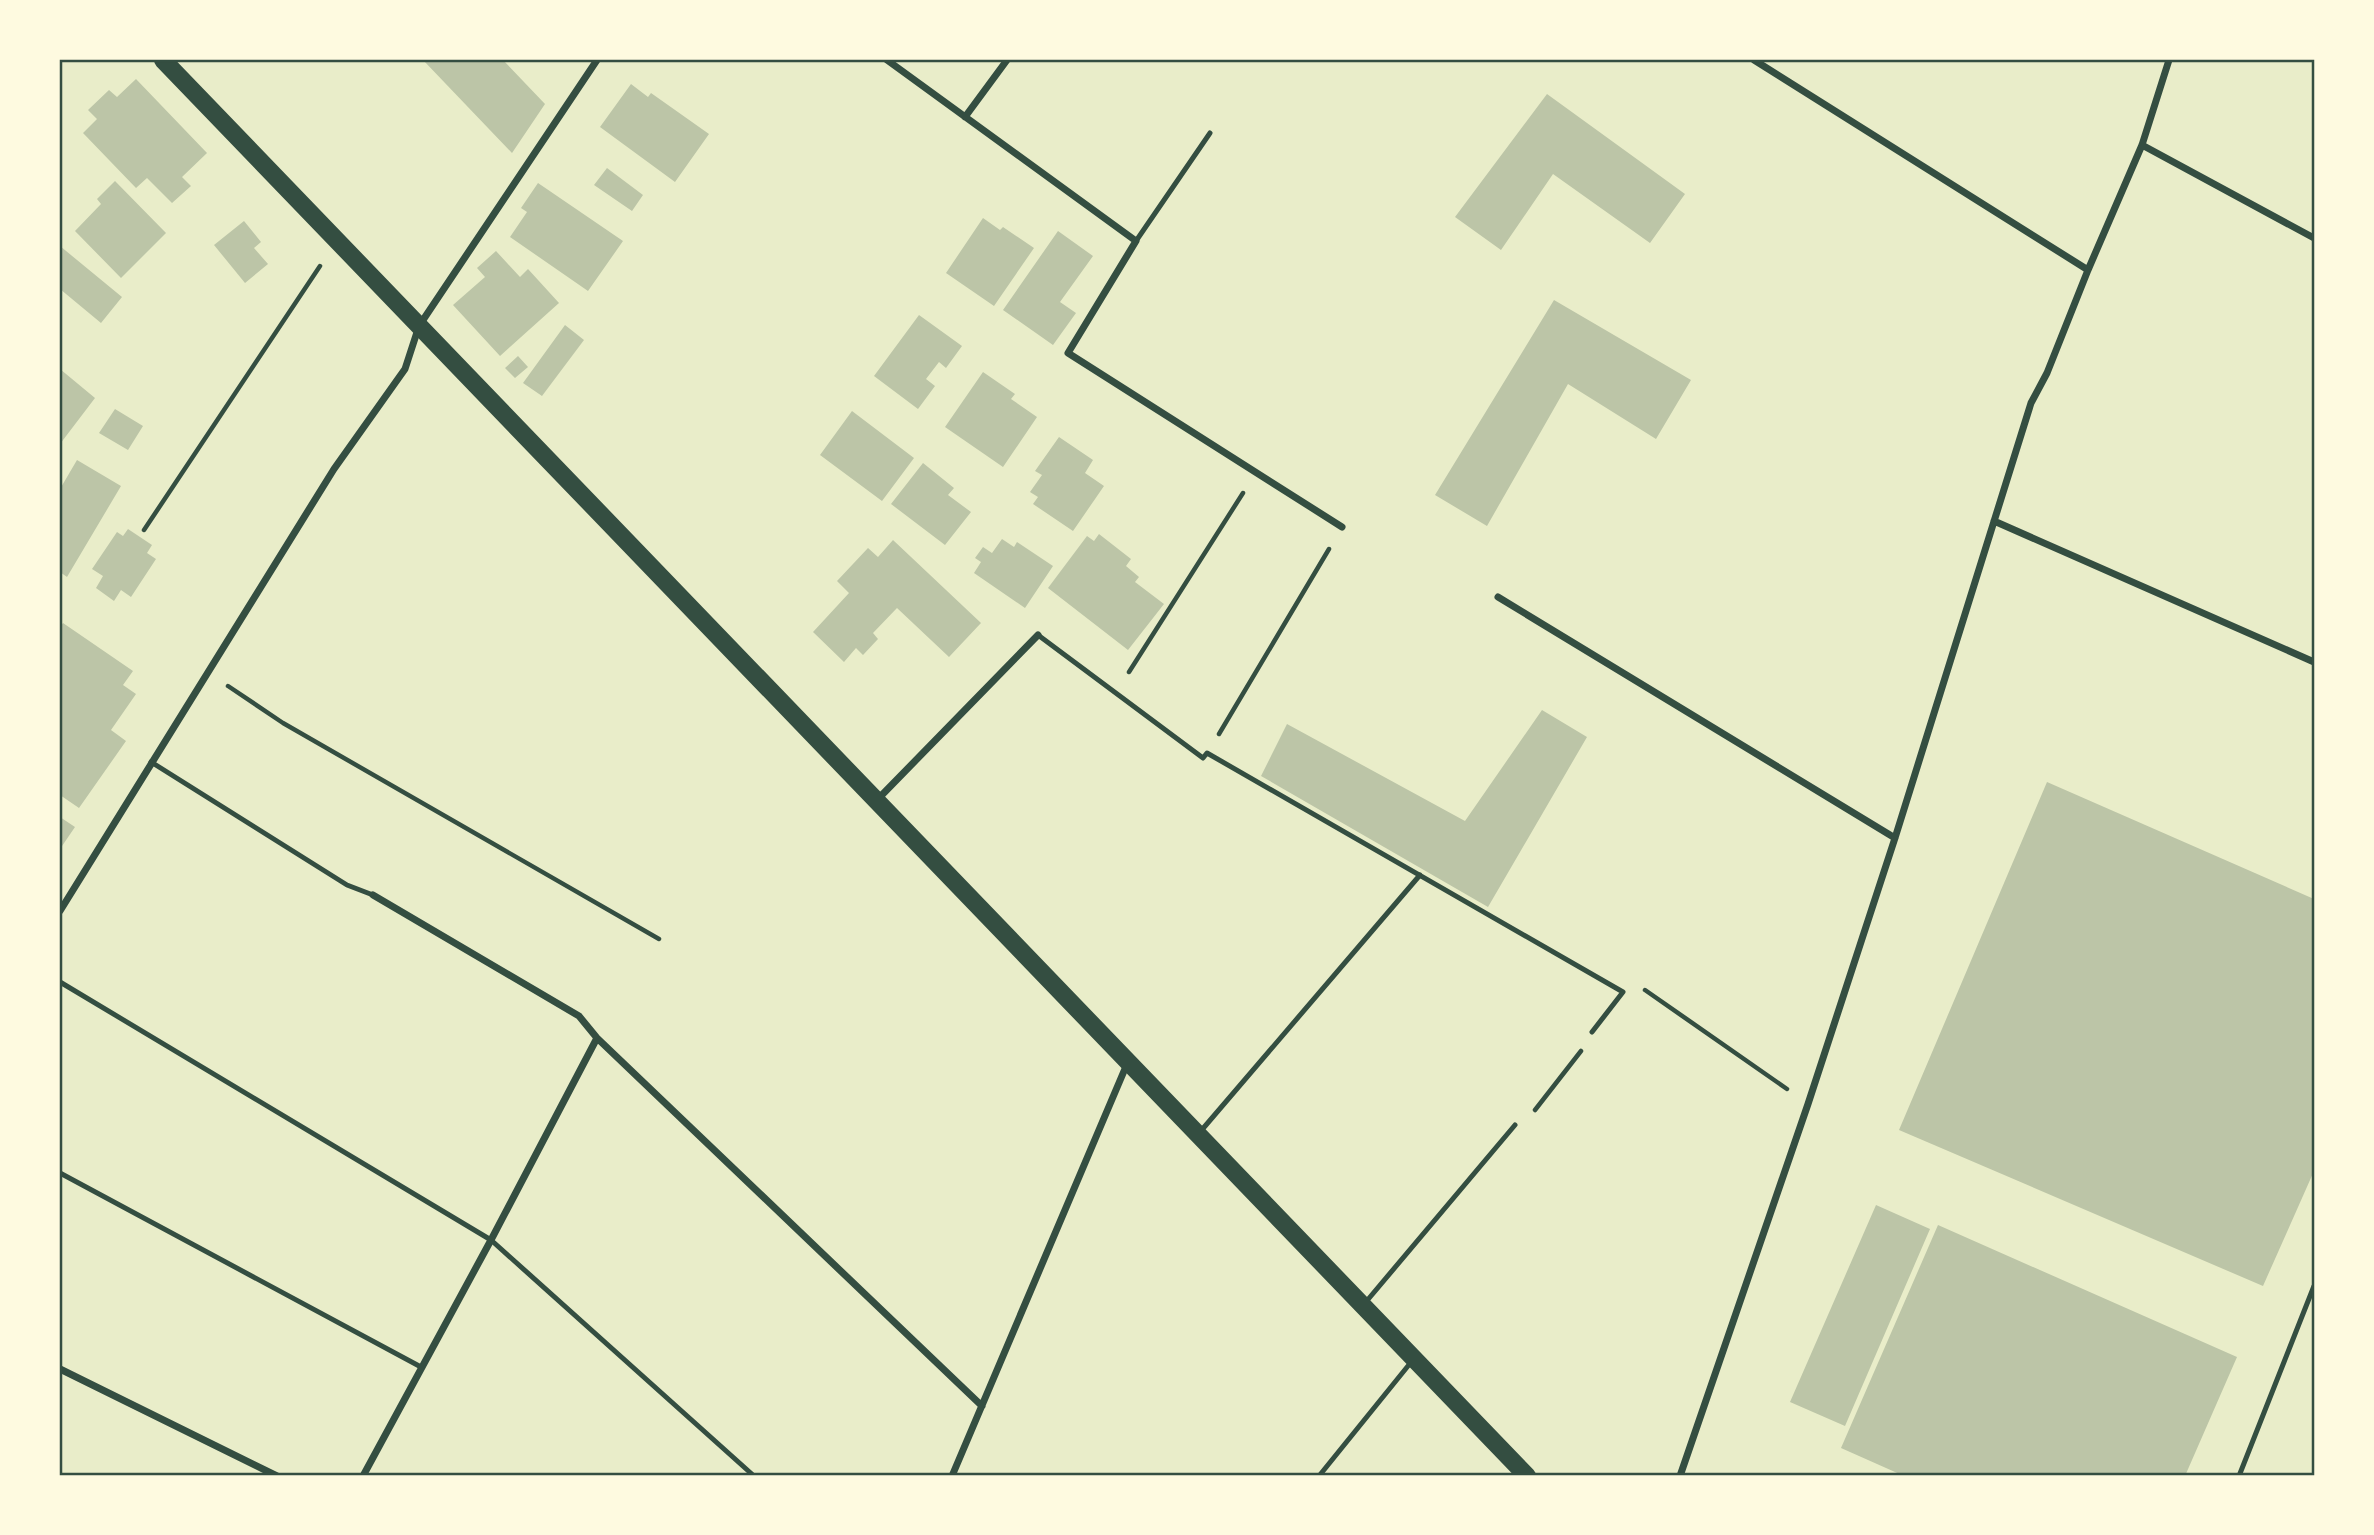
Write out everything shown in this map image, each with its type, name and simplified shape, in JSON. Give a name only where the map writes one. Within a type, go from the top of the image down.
[{"type":"main road","points":[[163,60],[1527,1475]]},
{"type":"street","points":[[60,911],[334,469],[405,369],[419,326],[597,60]]},
{"type":"street","points":[[887,60],[1136,241],[1068,353],[1342,527]]},
{"type":"street","points":[[965,117],[1007,60]]},
{"type":"street","points":[[1754,60],[2088,270]]},
{"type":"street","points":[[1680,1475],[1808,1104],[1895,838],[2031,403],[2047,373],[2142,145],[2169,60]]},
{"type":"street","points":[[2142,145],[2315,237]]},
{"type":"street","points":[[1994,521],[2315,662]]},
{"type":"street","points":[[1498,597],[1895,838]]},
{"type":"street","points":[[876,800],[1038,635]]},
{"type":"street","points":[[373,895],[579,1016],[597,1038],[982,1406]]},
{"type":"street","points":[[363,1475],[597,1038]]},
{"type":"street","points":[[952,1475],[1128,1062]]},
{"type":"street","points":[[60,1369],[275,1475]]},
{"type":"lane","points":[[1136,241],[1210,133]]},
{"type":"lane","points":[[1038,635],[1203,758],[1207,752],[1623,992],[1592,1032]]},
{"type":"lane","points":[[151,762],[347,885],[373,895]]},
{"type":"lane","points":[[1198,1134],[1420,875]]},
{"type":"lane","points":[[60,982],[491,1240],[754,1475]]},
{"type":"lane","points":[[1363,1305],[1515,1125]]},
{"type":"lane","points":[[60,1173],[421,1367]]},
{"type":"lane","points":[[2239,1475],[2315,1286]]},
{"type":"lane","points":[[1319,1475],[1413,1358]]},
{"type":"path","points":[[144,530],[337,241]]},
{"type":"path","points":[[1116,693],[1256,472]]},
{"type":"path","points":[[1207,752],[1342,527]]},
{"type":"path","points":[[207,672],[283,723],[659,939]]},
{"type":"path","points":[[1623,992],[1639,985],[1808,1104]]},
{"type":"path","points":[[1515,1125],[1531,1116],[1575,1061],[1592,1032]]},
{"type":"building","points":[[423,60],[503,60],[545,104],[512,153]]},
{"type":"building","points":[[136,79],[207,153],[182,177],[191,186],[172,203],[147,178],[136,188],[83,133],[97,119],[88,110],[109,90],[117,97]]},
{"type":"building","points":[[631,84],[648,97],[651,93],[709,134],[675,182],[600,127]]},
{"type":"building","points":[[1547,94],[1685,194],[1650,243],[1553,174],[1501,250],[1455,217]]},
{"type":"building","points":[[607,168],[643,195],[632,211],[594,185]]},
{"type":"building","points":[[115,181],[166,233],[121,278],[75,231],[101,204],[97,199]]},
{"type":"building","points":[[538,183],[623,241],[588,291],[510,237],[527,212],[521,208]]},
{"type":"building","points":[[983,218],[1000,230],[1003,227],[1034,248],[994,306],[946,273]]},
{"type":"building","points":[[244,221],[261,242],[254,248],[268,264],[245,283],[214,245]]},
{"type":"building","points":[[1058,231],[1093,256],[1060,302],[1076,313],[1053,345],[1003,310]]},
{"type":"building","points":[[60,246],[122,297],[101,323],[60,289]]},
{"type":"building","points":[[496,251],[520,277],[528,269],[559,303],[500,356],[453,305],[485,277],[477,268]]},
{"type":"building","points":[[1554,300],[1691,380],[1656,439],[1568,384],[1487,526],[1435,495]]},
{"type":"building","points":[[919,315],[962,346],[946,368],[939,362],[926,379],[935,386],[918,409],[874,376]]},
{"type":"building","points":[[565,325],[584,340],[542,396],[523,383]]},
{"type":"building","points":[[518,356],[528,367],[515,378],[505,368]]},
{"type":"building","points":[[60,369],[95,398],[60,444]]},
{"type":"building","points":[[983,372],[1015,394],[1011,399],[1037,417],[1003,467],[945,427]]},
{"type":"building","points":[[115,409],[143,426],[128,450],[99,433]]},
{"type":"building","points":[[852,411],[914,458],[882,501],[820,455]]},
{"type":"building","points":[[1059,437],[1093,460],[1085,473],[1104,486],[1073,531],[1033,504],[1038,497],[1030,492],[1042,475],[1035,471]]},
{"type":"building","points":[[77,460],[121,486],[67,577],[60,572],[60,489]]},
{"type":"building","points":[[923,463],[954,488],[948,495],[971,512],[945,545],[891,504]]},
{"type":"building","points":[[128,529],[152,545],[147,553],[156,559],[131,597],[121,590],[114,601],[96,588],[103,576],[92,569],[117,532],[123,536]]},
{"type":"building","points":[[1099,534],[1131,559],[1126,566],[1139,577],[1135,582],[1164,604],[1128,650],[1048,588],[1087,536],[1094,541]]},
{"type":"building","points":[[1002,539],[1014,547],[1017,542],[1053,566],[1025,608],[974,573],[981,562],[975,558],[983,547],[992,553]]},
{"type":"building","points":[[893,540],[981,623],[949,657],[897,608],[873,633],[878,639],[863,655],[856,648],[844,662],[813,632],[849,593],[837,581],[868,548],[878,557]]},
{"type":"building","points":[[63,623],[133,671],[123,685],[136,694],[111,730],[126,741],[79,808],[60,795],[60,627]]},
{"type":"building","points":[[1542,710],[1587,737],[1488,907],[1261,776],[1287,724],[1465,821]]},
{"type":"building","points":[[2047,782],[2314,899],[2314,1171],[2263,1286],[1899,1130]]},
{"type":"building","points":[[60,817],[75,827],[60,849]]},
{"type":"building","points":[[1876,1205],[1930,1229],[1845,1426],[1790,1402]]},
{"type":"building","points":[[1938,1225],[2237,1357],[2185,1476],[1904,1476],[1841,1448]]}]
